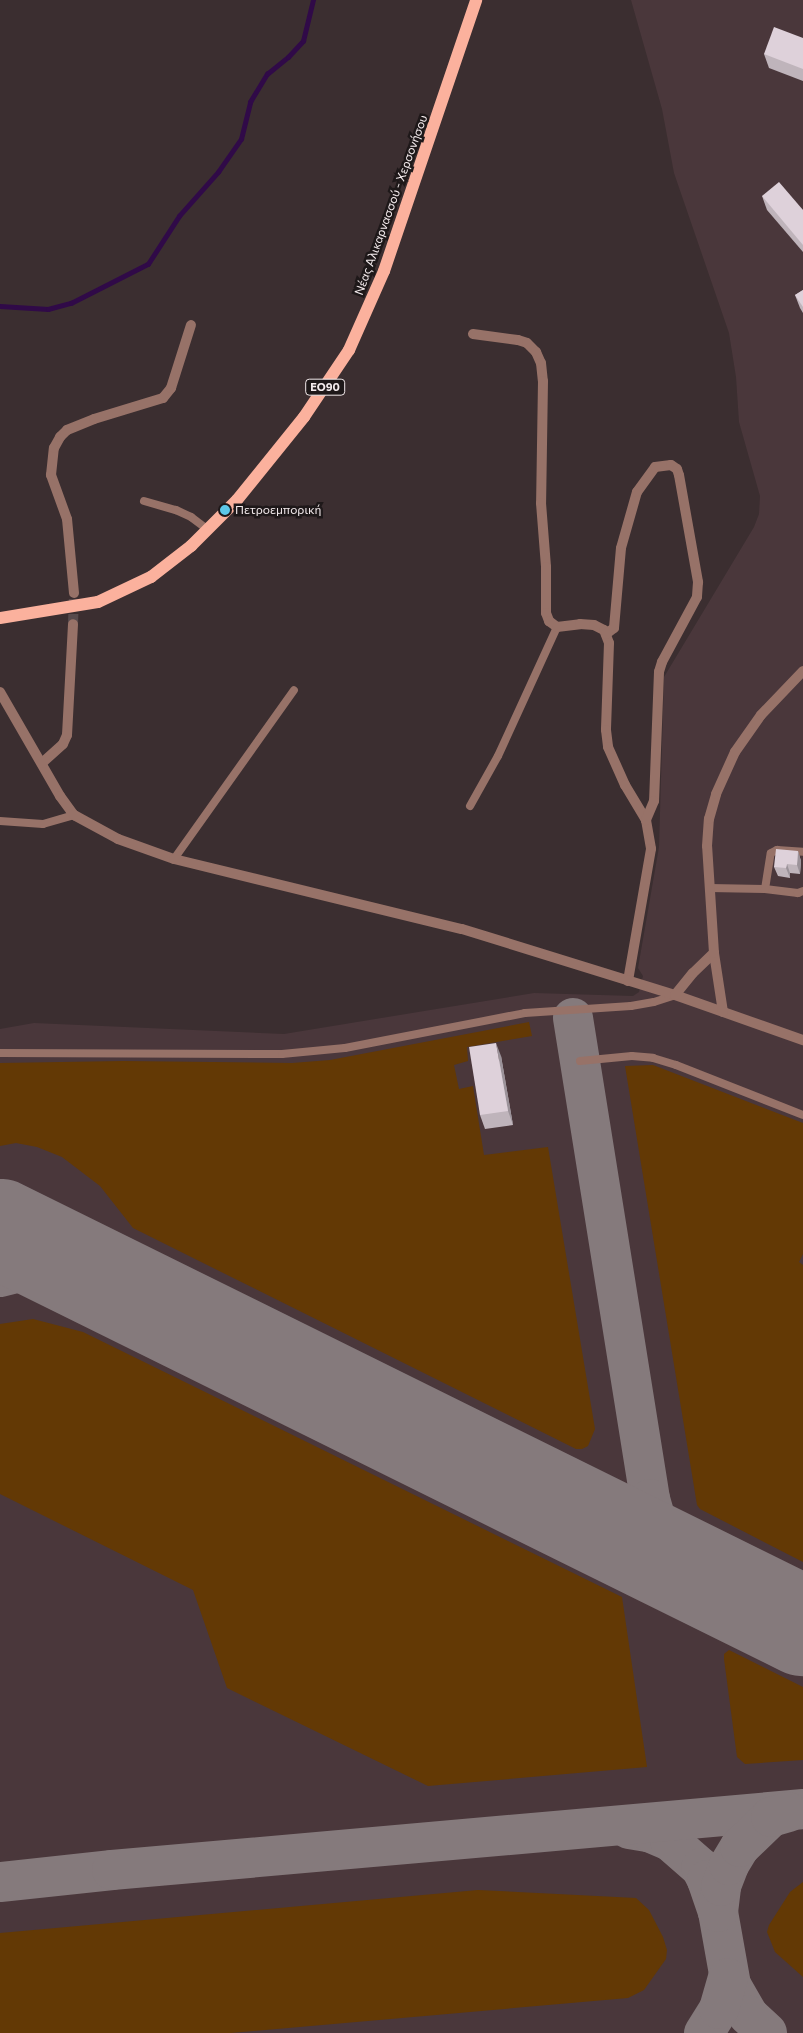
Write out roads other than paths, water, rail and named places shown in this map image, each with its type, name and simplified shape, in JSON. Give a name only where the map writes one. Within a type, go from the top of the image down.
[{"type":"main road","name":"Νέας Αλικαρνασσού - Χερσονήσου","points":[[0,618],[76,607],[110,598],[162,570],[208,530],[262,472],[304,417],[339,366],[360,328],[390,256],[476,0]]},
{"type":"street","points":[[74,593],[66,520],[51,475],[54,448],[67,430],[94,419],[164,398],[171,388],[191,325]]},
{"type":"street","points":[[473,334],[527,343],[536,352],[541,363],[543,381],[542,503],[546,567],[546,613],[549,621],[557,627],[580,624],[594,625],[604,630],[606,634],[610,661],[606,730],[608,747],[625,785],[646,820],[651,848],[628,981]]},
{"type":"street","points":[[606,634],[614,628],[621,548],[637,492],[656,467],[662,464],[671,465],[679,475],[698,582],[697,597],[662,662],[659,672],[654,801],[646,820]]},
{"type":"street","points":[[42,763],[63,744],[67,735],[73,624]]},
{"type":"street","points":[[723,1012],[714,952],[707,846],[709,819],[724,773],[735,752],[756,721],[803,671]]},
{"type":"street","points":[[0,692],[74,815],[118,840],[174,859],[462,929],[675,995],[803,1040]]},
{"type":"street","points":[[675,995],[714,952]]},
{"type":"lane","points":[[144,501],[176,510],[191,517],[208,530]]},
{"type":"lane","points":[[470,806],[498,756],[557,627]]},
{"type":"lane","points":[[174,859],[294,690]]},
{"type":"lane","points":[[0,821],[43,824],[74,815]]},
{"type":"lane","points":[[765,889],[770,853],[777,850],[803,852]]},
{"type":"lane","points":[[710,888],[765,889],[798,893],[803,891]]},
{"type":"lane","points":[[0,1053],[282,1054],[345,1048],[525,1014],[631,1006],[654,1002],[675,995]]},
{"type":"lane","points":[[580,1061],[632,1056],[653,1058],[676,1064],[803,1114]]},
{"type":"waterway","points":[[0,306],[48,309],[71,303],[148,264],[179,216],[218,172],[241,139],[250,102],[267,74],[288,57],[303,41],[313,0]]},
{"type":"tunnel","points":[[73,624],[74,593]]},
{"type":"place","name":"Πετροεμπορική","points":[[225,510]]}]
